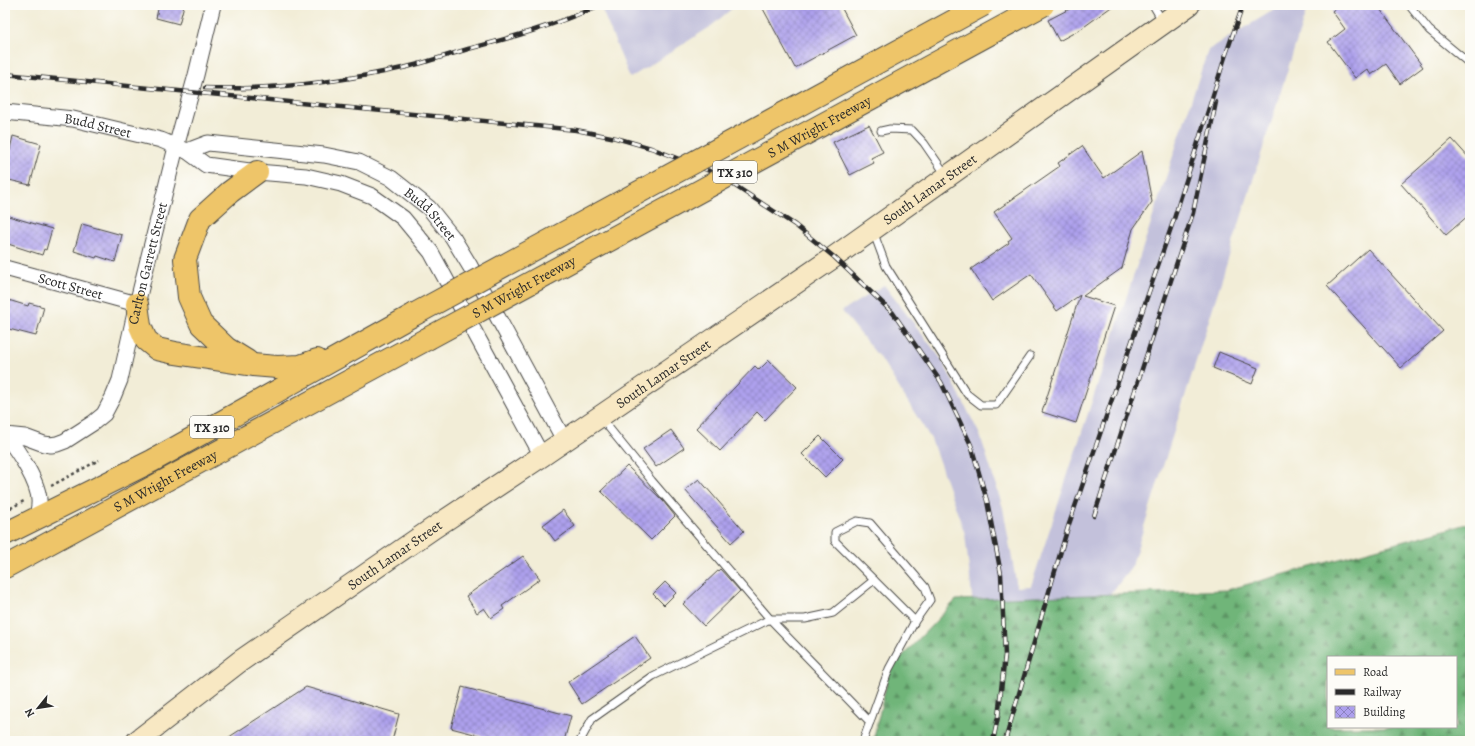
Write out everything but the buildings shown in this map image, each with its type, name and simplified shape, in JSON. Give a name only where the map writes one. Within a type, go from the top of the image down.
[{"type":"main road","name":"S M Wright Freeway","points":[[5,534],[152,461],[415,314],[983,5]]},
{"type":"main road","name":"S M Wright Freeway","points":[[5,568],[1043,5]]},
{"type":"main road","name":"South Lamar Street","points":[[137,741],[239,662],[872,229],[1189,5]]},
{"type":"main road","points":[[253,365],[226,348],[201,324],[189,297],[185,259],[200,219],[230,192],[257,172]]},
{"type":"main road","points":[[137,304],[140,326],[146,340],[157,349],[253,365],[277,367],[300,366],[314,361],[415,314]]},
{"type":"street","name":"Carlton Garrett Street","points":[[5,435],[21,436],[44,444],[57,444],[93,423],[104,414],[113,397],[120,380],[137,304],[181,149],[196,75],[213,5]]},
{"type":"street","name":"Budd Street","points":[[5,112],[73,119],[161,140],[181,149],[206,165],[257,172],[306,176],[341,184],[372,196],[402,218],[431,252],[542,456]]},
{"type":"street","name":"Budd Street","points":[[181,149],[208,143],[324,155],[359,162],[391,178],[429,208],[453,238],[470,266],[564,440]]},
{"type":"street","name":"Scott Street","points":[[5,268],[137,304]]},
{"type":"street","points":[[5,435],[15,447],[36,485],[40,504],[36,519]]},
{"type":"lane","points":[[1153,5],[1164,23]]},
{"type":"lane","points":[[1409,5],[1429,30],[1470,64]]},
{"type":"lane","points":[[881,131],[890,129],[912,130],[924,143],[947,176]]},
{"type":"lane","points":[[872,229],[886,266],[967,394],[981,405],[996,405],[1030,356]]},
{"type":"lane","points":[[599,417],[770,619],[870,722]]},
{"type":"lane","points":[[863,741],[889,669],[915,621],[930,600],[925,586],[870,523],[857,521],[835,532],[835,541],[915,621]]},
{"type":"lane","points":[[580,741],[592,720],[653,676],[770,619],[804,619],[833,613],[874,580]]},
{"type":"path","points":[[45,489],[99,460]]},
{"type":"path","points":[[5,511],[25,500]]},
{"type":"shaded area","points":[[600,5],[736,5],[710,27],[630,78]]},
{"type":"shaded area","points":[[1282,5],[1308,5],[1131,568],[1035,689],[981,676],[965,534],[931,439],[883,362],[842,311],[884,285],[942,360],[980,435],[1003,508],[1017,587],[1031,586],[1208,50]]},
{"type":"green space","points":[[1470,523],[1470,741],[873,741],[890,669],[956,600],[1227,590]]},
{"type":"railway","points":[[205,88],[256,88],[306,84],[382,72],[415,65],[551,25],[600,5]]},
{"type":"railway","points":[[1005,741],[1068,527],[1173,222],[1243,5]]},
{"type":"railway","points":[[5,74],[576,130],[616,138],[651,148],[717,174],[795,225],[834,257],[893,313],[941,382],[971,445],[987,501],[1001,574],[1005,655],[998,717],[993,741]]},
{"type":"railway","points":[[1094,516],[1193,213],[1216,102]]}]
